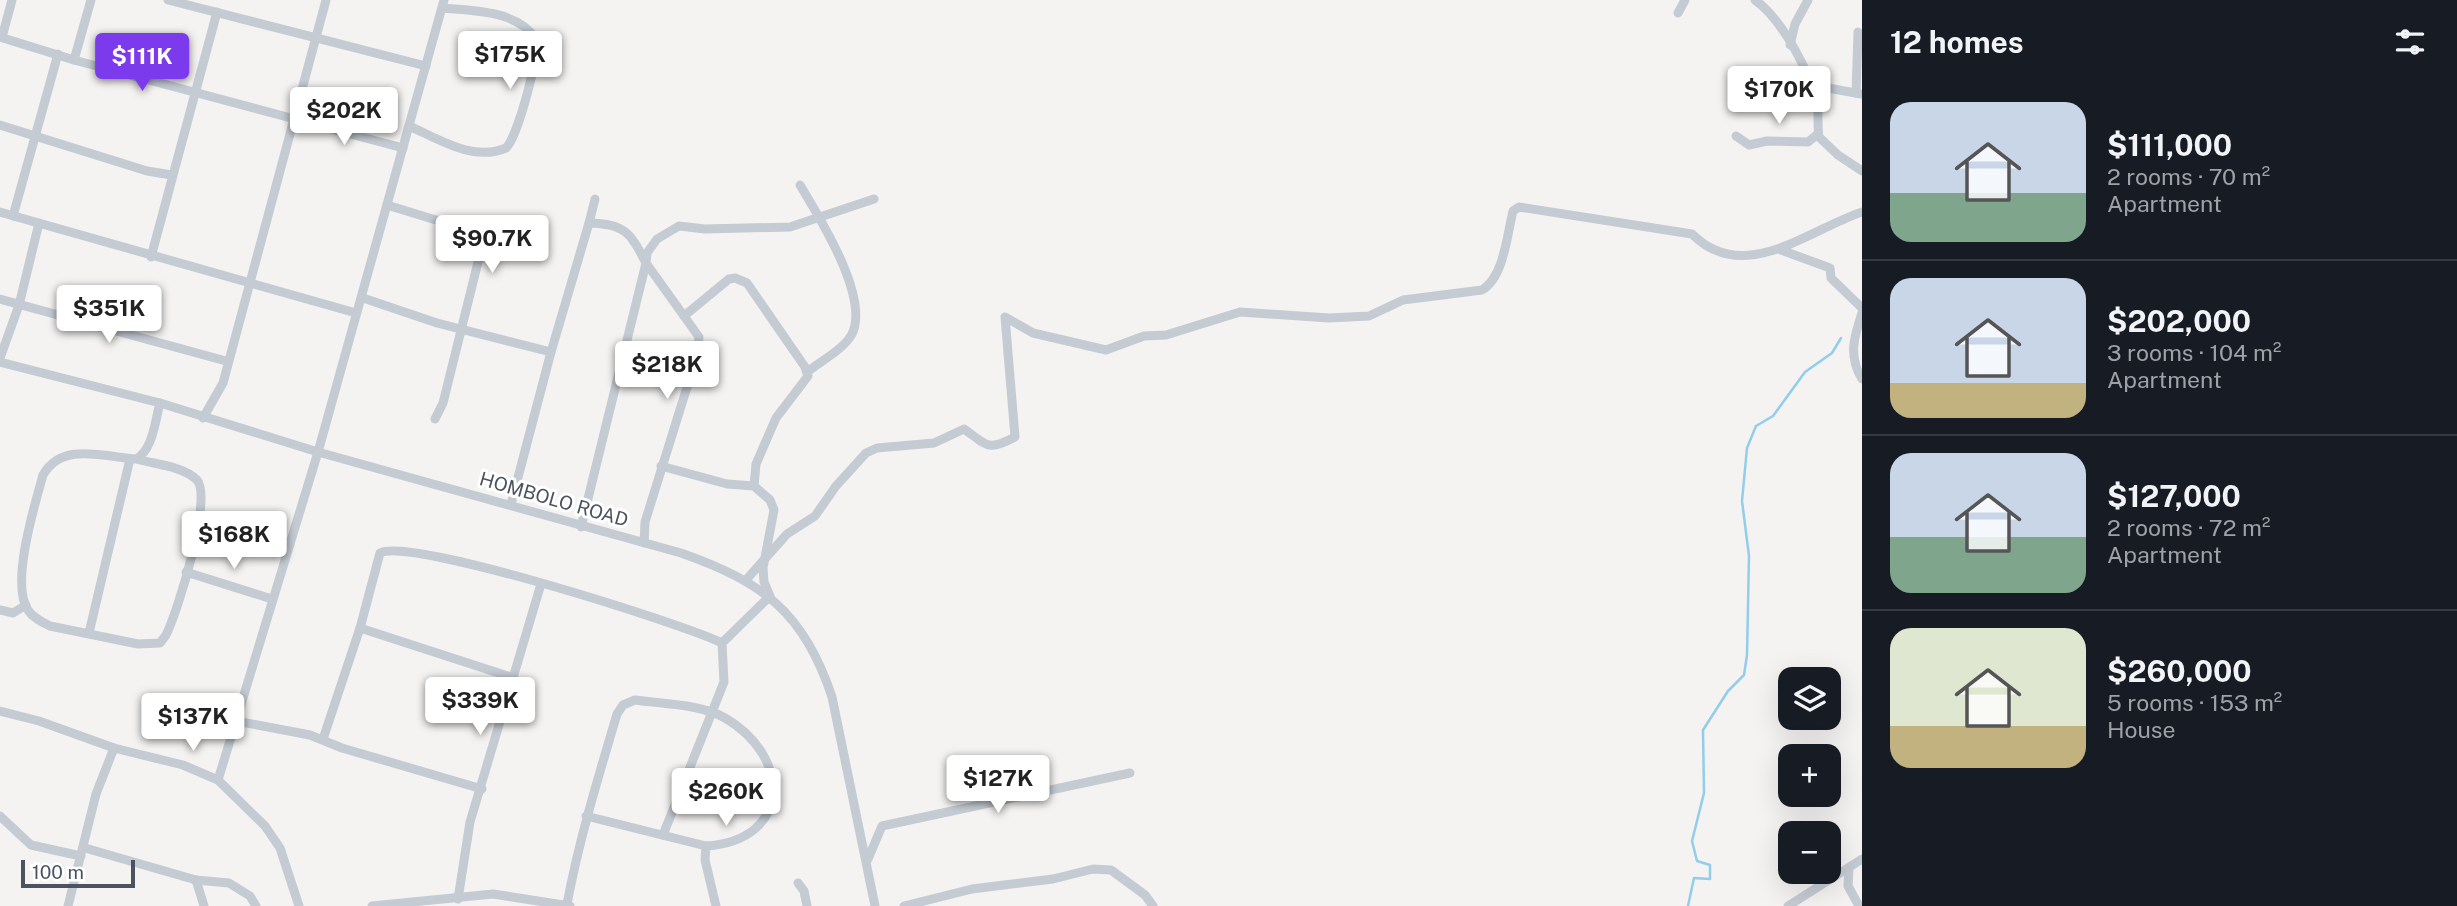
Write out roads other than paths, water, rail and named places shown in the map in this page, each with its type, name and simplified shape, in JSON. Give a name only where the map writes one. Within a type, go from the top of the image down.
[{"type":"street","points":[[12,0],[1,37],[74,60],[403,148]]},
{"type":"street","points":[[74,60],[91,0]]},
{"type":"street","points":[[168,0],[426,66]]},
{"type":"street","points":[[203,418],[223,383],[226,362],[251,283],[326,0]]},
{"type":"street","points":[[1678,13],[1685,0]]},
{"type":"street","points":[[1755,0],[1771,14],[1808,75],[1817,103],[1818,134],[1838,155],[1862,170]]},
{"type":"street","points":[[1790,45],[1795,24],[1808,0]]},
{"type":"street","points":[[218,780],[318,452],[356,313],[363,298],[387,205],[409,126],[426,66],[443,4],[505,18],[523,25],[536,39],[531,72],[514,133],[506,148],[482,153],[461,149],[409,126]]},
{"type":"street","points":[[151,257],[217,12]]},
{"type":"street","points":[[1808,75],[1828,88],[1859,94],[1858,32]]},
{"type":"street","points":[[13,216],[58,54]]},
{"type":"street","points":[[0,125],[147,171],[172,175]]},
{"type":"street","points":[[1736,136],[1749,145],[1767,141],[1808,142],[1818,134]]},
{"type":"street","points":[[754,486],[756,464],[776,418],[790,397],[802,388],[807,372],[847,340],[856,323],[850,287],[820,219],[800,185]]},
{"type":"street","points":[[511,505],[595,199]]},
{"type":"street","points":[[581,527],[647,253],[657,239],[679,226],[705,229],[790,227],[874,199]]},
{"type":"street","points":[[387,205],[478,233],[484,246],[443,403],[435,419]]},
{"type":"street","points":[[746,580],[787,534],[815,516],[836,486],[866,453],[877,448],[934,443],[964,429],[984,446],[993,447],[1015,437],[1003,328],[1005,317],[1033,332],[1107,350],[1144,336],[1166,335],[1240,312],[1329,318],[1369,316],[1403,300],[1482,290],[1488,286],[1505,246],[1513,211],[1519,207],[1692,234],[1709,248],[1731,257],[1781,250],[1862,212]]},
{"type":"street","points":[[0,212],[356,313]]},
{"type":"street","points":[[0,360],[19,305],[39,223]]},
{"type":"street","points":[[589,223],[613,224],[632,236],[646,263],[699,337],[697,355],[645,522],[644,543]]},
{"type":"street","points":[[1781,250],[1830,268],[1831,278],[1862,308]]},
{"type":"street","points":[[684,316],[729,279],[735,278],[747,283],[790,341],[807,372]]},
{"type":"street","points":[[363,298],[386,307],[551,352]]},
{"type":"street","points":[[0,299],[226,362]]},
{"type":"street","points":[[1862,313],[1852,348],[1852,358],[1862,379]]},
{"type":"street","name":"HOMBOLO ROAD","points":[[0,360],[160,403],[318,452],[644,543],[728,570],[746,580],[770,596],[792,620],[816,652],[822,665],[832,697],[859,818],[875,906]]},
{"type":"street","points":[[89,633],[133,459],[146,451],[160,403]]},
{"type":"street","points":[[76,453],[133,459],[181,471],[199,483],[202,493],[201,513],[171,626],[160,643],[138,644],[50,626],[28,610],[22,583],[43,475],[48,466],[65,455],[76,453]]},
{"type":"street","points":[[661,466],[727,484],[754,486],[770,500],[774,510],[765,557],[764,582],[770,596],[722,643]]},
{"type":"street","points":[[323,739],[360,628],[377,557],[385,550],[407,551],[541,584],[667,620],[722,643]]},
{"type":"street","points":[[186,572],[272,599]]},
{"type":"street","points":[[458,899],[470,822],[482,789],[511,677],[541,584]]},
{"type":"street","points":[[0,610],[13,613],[26,605]]},
{"type":"street","points":[[360,628],[511,677]]},
{"type":"street","points":[[663,835],[714,712],[725,673],[722,643]]},
{"type":"street","points":[[372,906],[493,894],[569,905],[586,816],[617,714],[623,705],[635,700],[714,712],[738,726],[762,749],[774,778],[774,791],[767,814],[755,830],[734,841],[706,846],[586,816]]},
{"type":"street","points":[[0,711],[39,721],[114,748],[183,765],[218,780],[265,826],[280,848],[299,906]]},
{"type":"street","points":[[236,721],[323,739],[342,748],[482,789]]},
{"type":"street","points":[[68,906],[96,794],[114,748]]},
{"type":"street","points":[[867,860],[882,826],[1130,773]]},
{"type":"street","points":[[0,816],[31,845],[83,852],[196,880],[229,883],[250,897],[257,906]]},
{"type":"street","points":[[706,846],[705,860],[716,906]]},
{"type":"street","points":[[1788,906],[1862,859]]},
{"type":"street","points":[[1849,868],[1848,886],[1859,906]]},
{"type":"street","points":[[904,906],[972,889],[1053,879],[1093,869],[1111,870],[1145,895],[1153,906]]},
{"type":"street","points":[[196,880],[204,906]]},
{"type":"street","points":[[798,884],[804,891],[807,906]]},
{"type":"waterway","points":[[1688,906],[1694,878],[1710,879],[1710,865],[1697,861],[1692,841],[1704,793],[1703,730],[1728,691],[1744,675],[1747,655],[1749,556],[1742,501],[1747,448],[1756,426],[1773,416],[1805,372],[1832,353],[1841,338]]}]
